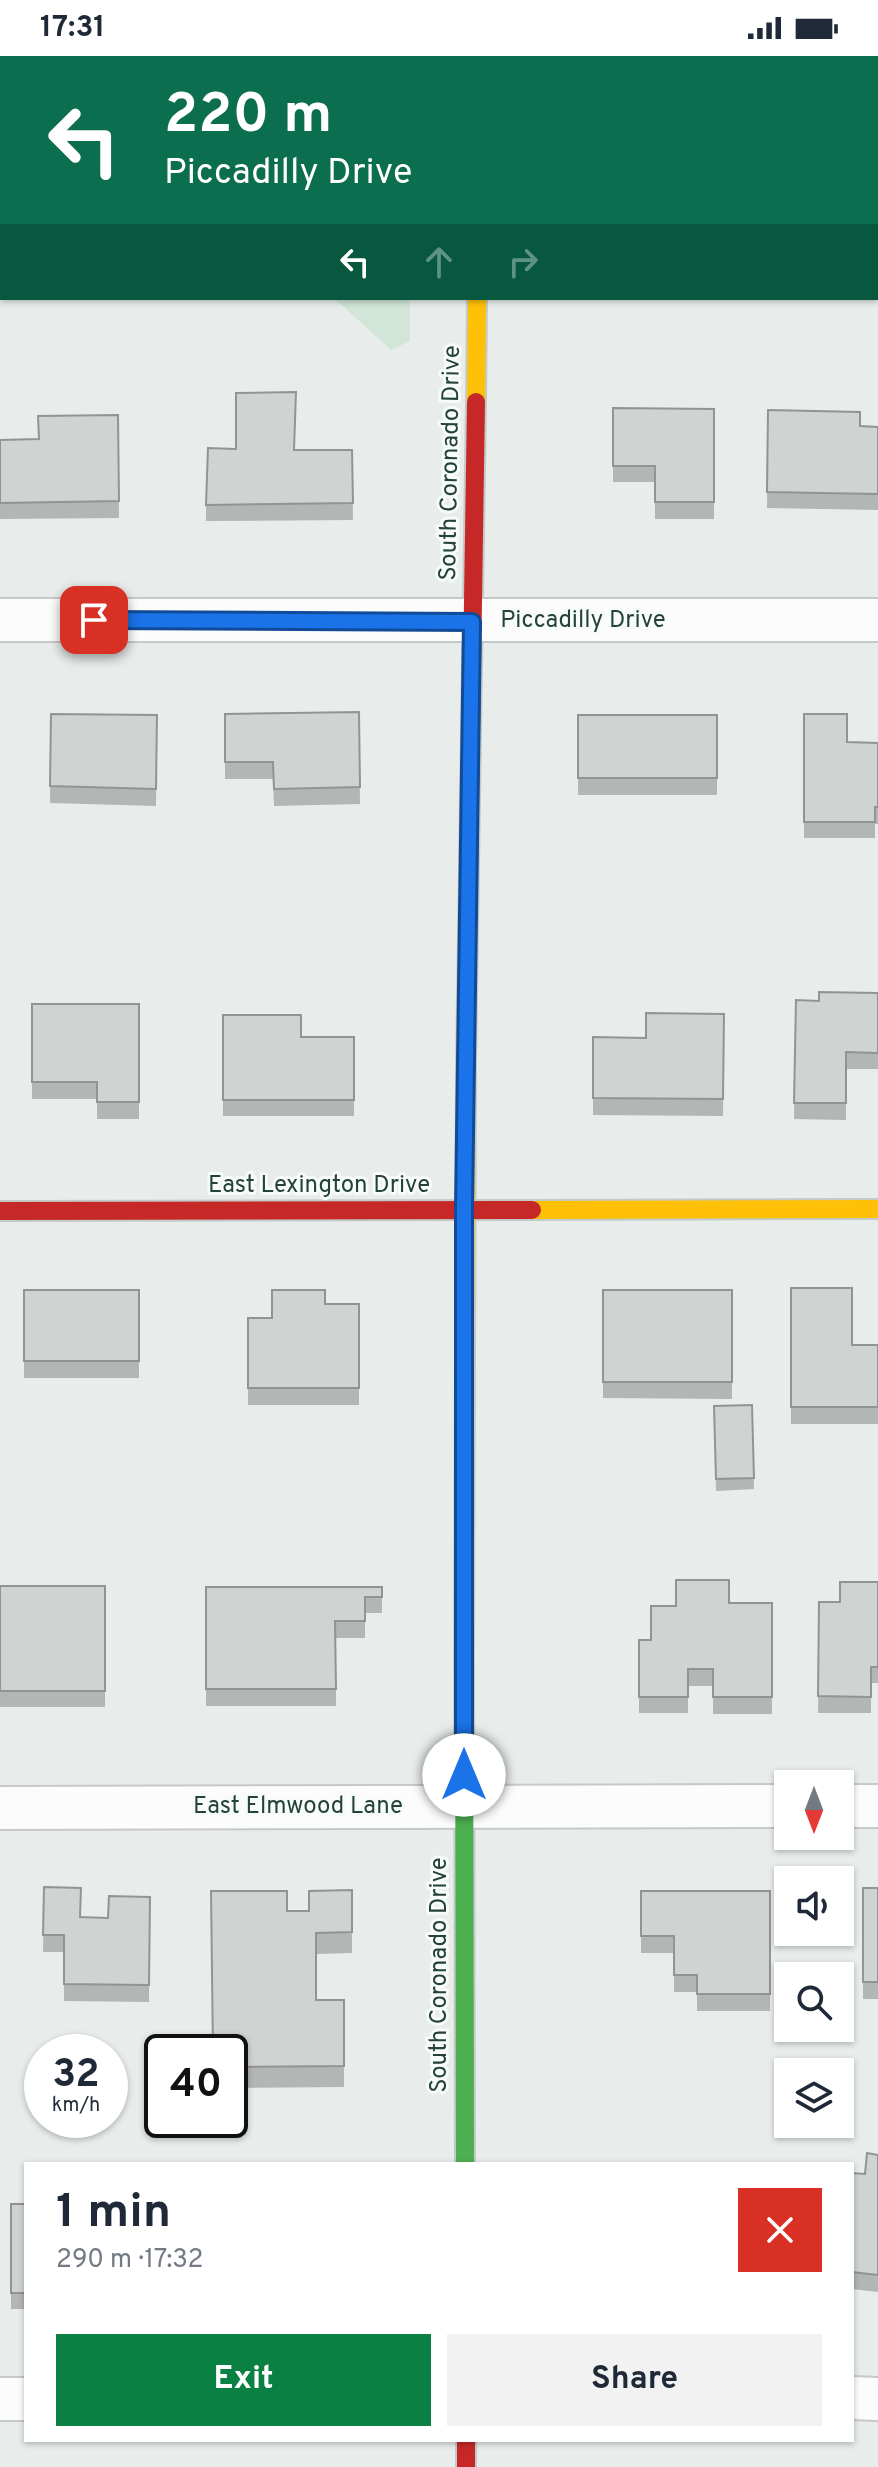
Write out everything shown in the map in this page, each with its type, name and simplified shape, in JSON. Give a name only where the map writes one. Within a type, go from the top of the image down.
[{"type":"street","name":"South Coronado Drive","points":[[465,2162],[464,1209],[477,300]]},
{"type":"street","name":"Piccadilly Drive","points":[[0,620],[878,620]]},
{"type":"street","name":"East Lexington Drive","points":[[0,1211],[878,1209]]},
{"type":"street","name":"East Elmwood Lane","points":[[0,1808],[774,1806]]},
{"type":"street","points":[[854,1806],[878,1806]]},
{"type":"street","points":[[854,2398],[878,2399]]},
{"type":"street","points":[[0,2399],[24,2399]]},
{"type":"street","points":[[466,2442],[466,2467]]},
{"type":"green space","points":[[336,300],[410,300],[410,341],[391,350]]},
{"type":"building","points":[[296,392],[294,450],[352,450],[353,503],[206,505],[208,448],[236,449],[236,393]]},
{"type":"building","points":[[613,408],[714,409],[714,502],[655,502],[655,466],[613,466]]},
{"type":"building","points":[[768,410],[860,412],[860,426],[878,427],[878,494],[767,492]]},
{"type":"building","points":[[118,415],[119,501],[0,503],[0,440],[39,439],[38,416]]},
{"type":"building","points":[[359,712],[360,787],[274,789],[273,762],[225,762],[225,714]]},
{"type":"building","points":[[51,714],[157,715],[156,789],[50,786]]},
{"type":"building","points":[[804,714],[847,714],[847,742],[878,743],[878,807],[875,807],[875,822],[804,822]]},
{"type":"building","points":[[578,715],[717,715],[717,778],[578,778]]},
{"type":"building","points":[[819,992],[878,993],[878,1053],[846,1052],[846,1103],[794,1103],[796,1000],[819,1001]]},
{"type":"building","points":[[32,1004],[139,1004],[139,1102],[97,1102],[97,1082],[32,1082]]},
{"type":"building","points":[[646,1013],[724,1014],[723,1099],[593,1098],[593,1037],[646,1038]]},
{"type":"building","points":[[223,1015],[301,1015],[301,1037],[354,1037],[354,1100],[223,1100]]},
{"type":"building","points":[[791,1288],[852,1288],[852,1345],[878,1345],[878,1407],[791,1407]]},
{"type":"building","points":[[24,1290],[139,1290],[139,1361],[24,1361]]},
{"type":"building","points":[[272,1290],[325,1290],[325,1304],[359,1304],[359,1388],[248,1388],[248,1318],[272,1318]]},
{"type":"building","points":[[603,1290],[732,1290],[732,1382],[603,1382]]},
{"type":"building","points":[[752,1405],[754,1478],[716,1479],[714,1406]]},
{"type":"building","points":[[676,1580],[729,1580],[729,1603],[772,1603],[772,1697],[713,1697],[713,1669],[688,1669],[688,1697],[639,1697],[639,1640],[651,1640],[651,1606],[676,1606]]},
{"type":"building","points":[[840,1582],[878,1582],[878,1667],[871,1667],[871,1697],[818,1696],[819,1602],[840,1602]]},
{"type":"building","points":[[0,1586],[105,1586],[105,1691],[0,1691]]},
{"type":"building","points":[[206,1587],[382,1587],[382,1597],[365,1597],[365,1621],[335,1621],[336,1689],[206,1689]]},
{"type":"building","points":[[44,1887],[81,1888],[80,1917],[108,1918],[109,1896],[150,1897],[149,1985],[64,1984],[64,1935],[43,1935]]},
{"type":"building","points":[[863,1888],[878,1888],[878,1982],[863,1982]]},
{"type":"building","points":[[352,1890],[352,1932],[316,1933],[316,2000],[344,2000],[344,2066],[248,2067],[248,2034],[213,2034],[211,1891],[287,1891],[287,1911],[309,1911],[309,1891]]},
{"type":"building","points":[[641,1891],[770,1891],[770,1994],[697,1994],[697,1975],[674,1975],[674,1936],[641,1936]]},
{"type":"building","points":[[867,2153],[878,2155],[878,2275],[854,2272],[854,2173],[865,2174]]},
{"type":"building","points":[[11,2204],[24,2204],[24,2293],[11,2293]]},
{"type":"traffic: fast","points":[[464,1656],[465,2162]]},
{"type":"traffic: slow","points":[[476,402],[477,300]]},
{"type":"traffic: slow","points":[[464,1656],[466,1064]]},
{"type":"traffic: slow","points":[[532,1210],[878,1209]]},
{"type":"traffic: jam","points":[[466,1064],[476,402]]},
{"type":"traffic: jam","points":[[0,1211],[532,1210]]},
{"type":"traffic: jam","points":[[466,2442],[466,2467]]},
{"type":"route","points":[[94,620],[472,622],[464,1209],[464,1775]]}]
